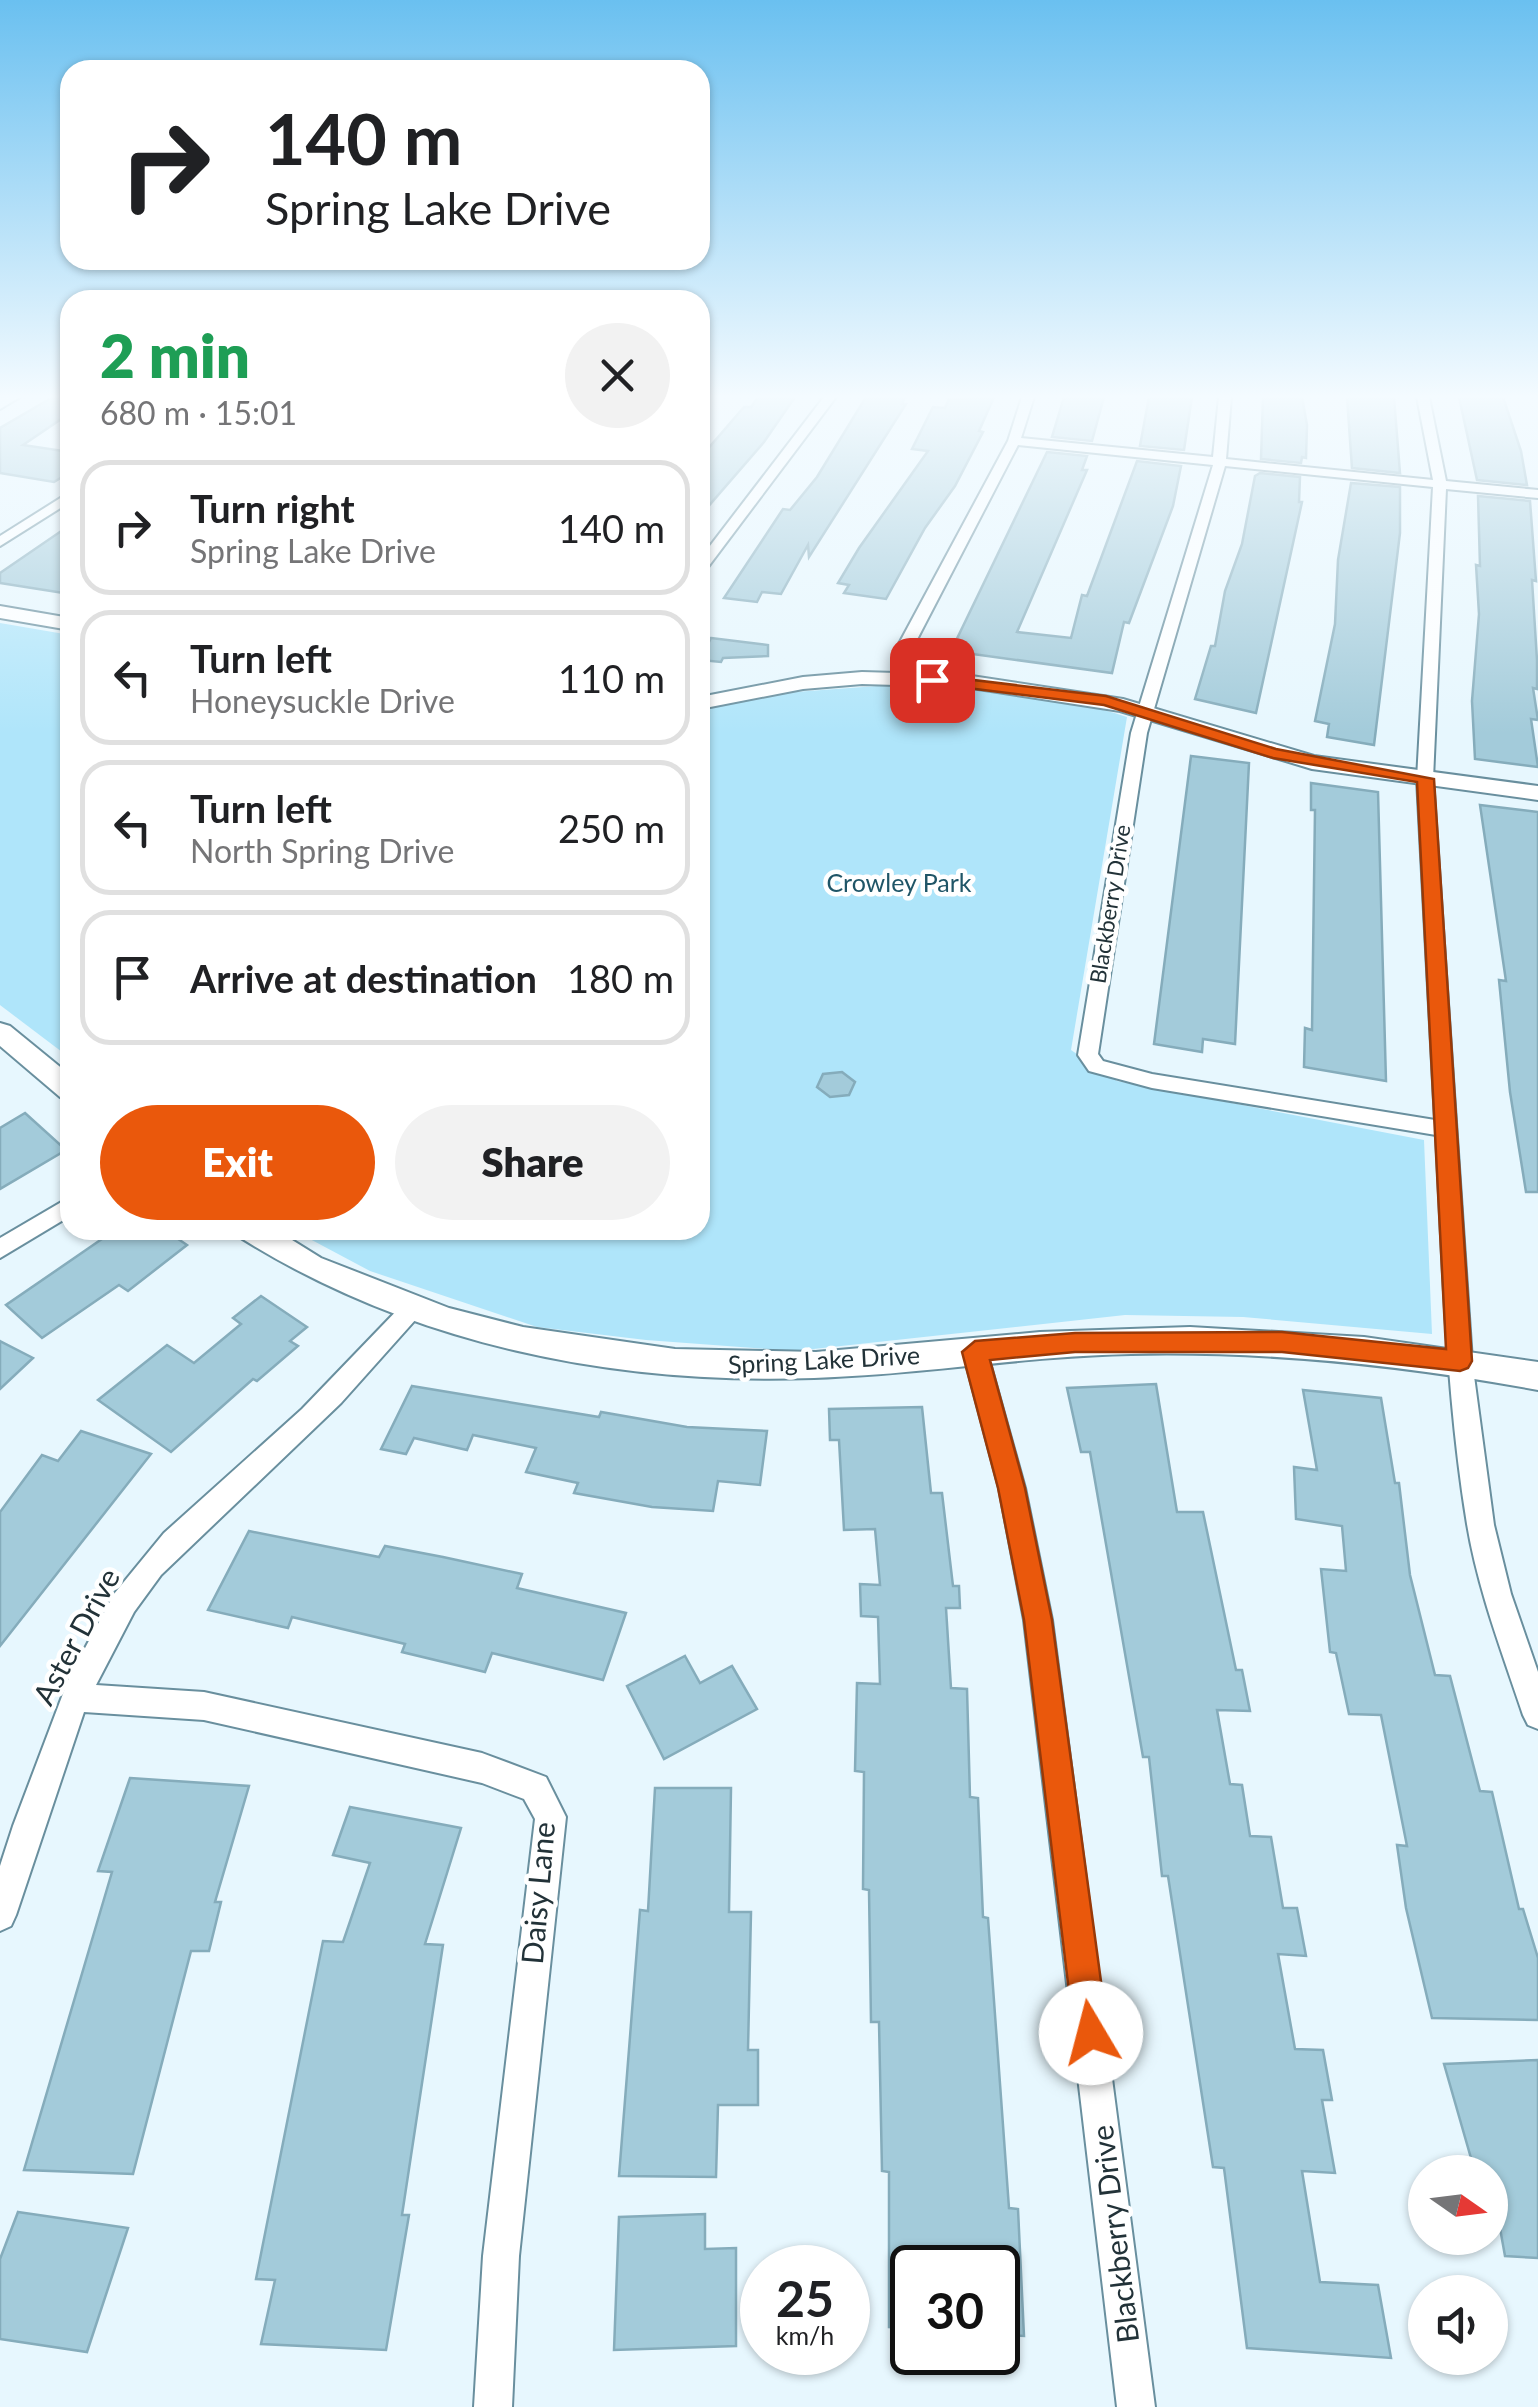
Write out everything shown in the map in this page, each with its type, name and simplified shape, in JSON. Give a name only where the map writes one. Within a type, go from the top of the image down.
[{"type":"street","points":[[0,542],[50,509]]},
{"type":"street","points":[[710,555],[745,509]]},
{"type":"street","points":[[900,678],[902,653],[977,509]]},
{"type":"street","name":"Blackberry Drive","points":[[1206,509],[1145,710],[1088,1055],[1096,1066],[1113,1072],[1446,1130]]},
{"type":"street","points":[[1439,509],[1425,779],[1460,1361],[1478,1506],[1493,1577],[1538,1715]]},
{"type":"street","points":[[0,612],[60,622]]},
{"type":"street","points":[[710,701],[803,683],[900,678],[1049,691],[1145,710],[1273,753],[1425,779],[1538,793]]},
{"type":"street","points":[[0,1032],[60,1082]]},
{"type":"street","points":[[0,1250],[60,1211]]},
{"type":"street","name":"Spring Lake Drive","points":[[269,1240],[316,1268],[413,1310],[588,1353],[714,1365],[815,1365],[1075,1342],[1300,1342],[1460,1361],[1538,1376]]},
{"type":"street","name":"Aster Drive","points":[[0,1914],[40,1790],[78,1698],[122,1609],[152,1566],[201,1513],[366,1365],[413,1310]]},
{"type":"street","name":"Blackberry Drive","points":[[975,1352],[1012,1488],[1038,1620],[1136,2407]]},
{"type":"street","name":"Daisy Lane","points":[[78,1698],[204,1706],[482,1768],[535,1788],[551,1816],[501,2256],[493,2407]]},
{"type":"green space","points":[[0,623],[60,633],[60,1050],[0,1005]]},
{"type":"green space","name":"Crowley Park","points":[[891,685],[980,690],[1040,697],[1127,717],[1071,1050],[1117,1081],[1424,1140],[1432,1334],[1243,1317],[1125,1315],[795,1351],[646,1340],[537,1327],[370,1271],[312,1240],[710,1240],[710,707],[781,693]]},
{"type":"building","points":[[783,509],[839,509],[809,557],[808,545],[781,594],[762,592],[757,602],[724,598]]},
{"type":"building","points":[[887,509],[938,509],[886,599],[844,593],[849,585],[838,583]]},
{"type":"building","points":[[1019,509],[1070,509],[1017,632],[1071,638],[1082,595],[1087,596],[1119,509],[1172,509],[1129,623],[1124,622],[1112,673],[951,651]]},
{"type":"building","points":[[1249,509],[1300,509],[1256,713],[1195,699],[1211,646],[1215,646],[1225,591],[1242,544]]},
{"type":"building","points":[[1347,509],[1400,509],[1374,745],[1327,737],[1329,724],[1315,721],[1335,624],[1338,560]]},
{"type":"building","points":[[1478,509],[1531,509],[1536,581],[1532,580],[1537,689],[1533,688],[1538,720],[1531,719],[1538,767],[1475,759],[1472,701],[1479,614],[1476,565],[1480,566]]},
{"type":"building","points":[[60,532],[60,592],[0,583],[0,573]]},
{"type":"building","points":[[710,640],[768,645],[768,656],[710,661]]},
{"type":"building","points":[[1191,756],[1249,763],[1235,1044],[1203,1039],[1202,1052],[1154,1044]]},
{"type":"building","points":[[1311,783],[1378,792],[1386,1081],[1304,1067],[1305,1028],[1312,1030],[1315,810],[1311,810]]},
{"type":"building","points":[[1480,805],[1538,812],[1538,1192],[1526,1192],[1510,1092],[1499,980],[1506,981]]},
{"type":"building","points":[[842,1072],[855,1082],[849,1095],[830,1097],[817,1087],[823,1074]]},
{"type":"building","points":[[25,1113],[60,1145],[60,1154],[0,1189],[0,1128]]},
{"type":"building","points":[[100,1240],[180,1240],[187,1245],[128,1291],[119,1285],[42,1338],[6,1305]]},
{"type":"building","points":[[261,1296],[307,1327],[290,1341],[298,1346],[257,1381],[253,1379],[171,1452],[98,1400],[167,1345],[194,1363],[241,1324],[233,1318]]},
{"type":"building","points":[[0,1341],[33,1358],[0,1389]]},
{"type":"building","points":[[1156,1384],[1177,1512],[1203,1512],[1236,1670],[1242,1670],[1250,1711],[1217,1710],[1230,1784],[1242,1785],[1250,1836],[1271,1837],[1283,1908],[1297,1908],[1306,1956],[1278,1954],[1295,2049],[1323,2050],[1332,2100],[1322,2100],[1335,2173],[1302,2171],[1320,2282],[1378,2285],[1391,2358],[1247,2348],[1224,2168],[1213,2167],[1168,1876],[1162,1876],[1149,1757],[1143,1757],[1090,1452],[1081,1452],[1067,1388]]},
{"type":"building","points":[[412,1386],[599,1417],[601,1412],[687,1427],[767,1431],[760,1485],[718,1481],[713,1511],[652,1507],[574,1493],[578,1483],[526,1472],[536,1448],[473,1435],[467,1450],[414,1438],[406,1454],[381,1449]]},
{"type":"building","points":[[1303,1390],[1381,1398],[1395,1483],[1399,1483],[1410,1575],[1435,1675],[1450,1676],[1480,1791],[1492,1792],[1519,1909],[1523,1909],[1538,1958],[1538,2020],[1432,2018],[1406,1908],[1397,1845],[1407,1846],[1381,1715],[1349,1714],[1336,1653],[1330,1652],[1321,1569],[1346,1571],[1342,1526],[1296,1519],[1294,1467],[1317,1470]]},
{"type":"building","points":[[922,1407],[931,1493],[942,1493],[953,1586],[959,1586],[960,1608],[946,1608],[951,1688],[967,1689],[970,1797],[978,1798],[983,1917],[988,1918],[1009,2208],[1018,2209],[1020,2245],[890,2245],[890,2327],[889,2172],[882,2171],[879,2022],[871,2022],[869,1890],[863,1889],[864,1772],[855,1771],[857,1683],[880,1684],[878,1617],[861,1616],[860,1584],[880,1585],[875,1529],[844,1530],[839,1440],[830,1440],[829,1409]]},
{"type":"building","points":[[81,1431],[151,1454],[0,1646],[0,1512],[42,1455],[58,1461]]},
{"type":"building","points":[[249,1531],[379,1557],[385,1546],[522,1574],[517,1588],[626,1613],[603,1680],[492,1653],[485,1672],[402,1652],[405,1644],[292,1617],[288,1628],[208,1610]]},
{"type":"building","points":[[685,1656],[700,1683],[732,1666],[757,1709],[664,1759],[627,1686]]},
{"type":"building","points":[[130,1778],[249,1786],[215,1902],[221,1902],[209,1951],[191,1951],[133,2174],[24,2170],[112,1872],[98,1871]]},
{"type":"building","points":[[655,1788],[731,1788],[729,1912],[751,1912],[748,2050],[758,2050],[758,2105],[718,2105],[716,2177],[619,2176],[640,1910],[648,1911]]},
{"type":"building","points":[[350,1807],[461,1828],[425,1944],[443,1945],[402,2215],[409,2215],[386,2350],[261,2344],[275,2280],[256,2279],[323,1941],[343,1942],[370,1863],[333,1855]]},
{"type":"building","points":[[1538,2060],[1538,2258],[1505,2256],[1508,2155],[1470,2155],[1444,2064]]},
{"type":"building","points":[[18,2212],[128,2228],[87,2352],[0,2339],[0,2259]]},
{"type":"building","points":[[705,2214],[705,2249],[736,2248],[736,2346],[614,2350],[619,2217]]},
{"type":"building","points":[[1020,2251],[1024,2336],[1020,2336]]},
{"type":"route","points":[[932,680],[1049,691],[1106,701],[1145,710],[1273,753],[1425,779],[1460,1361],[1316,1342],[1075,1342],[975,1352],[1012,1488],[1038,1620],[1091,2033]]}]
